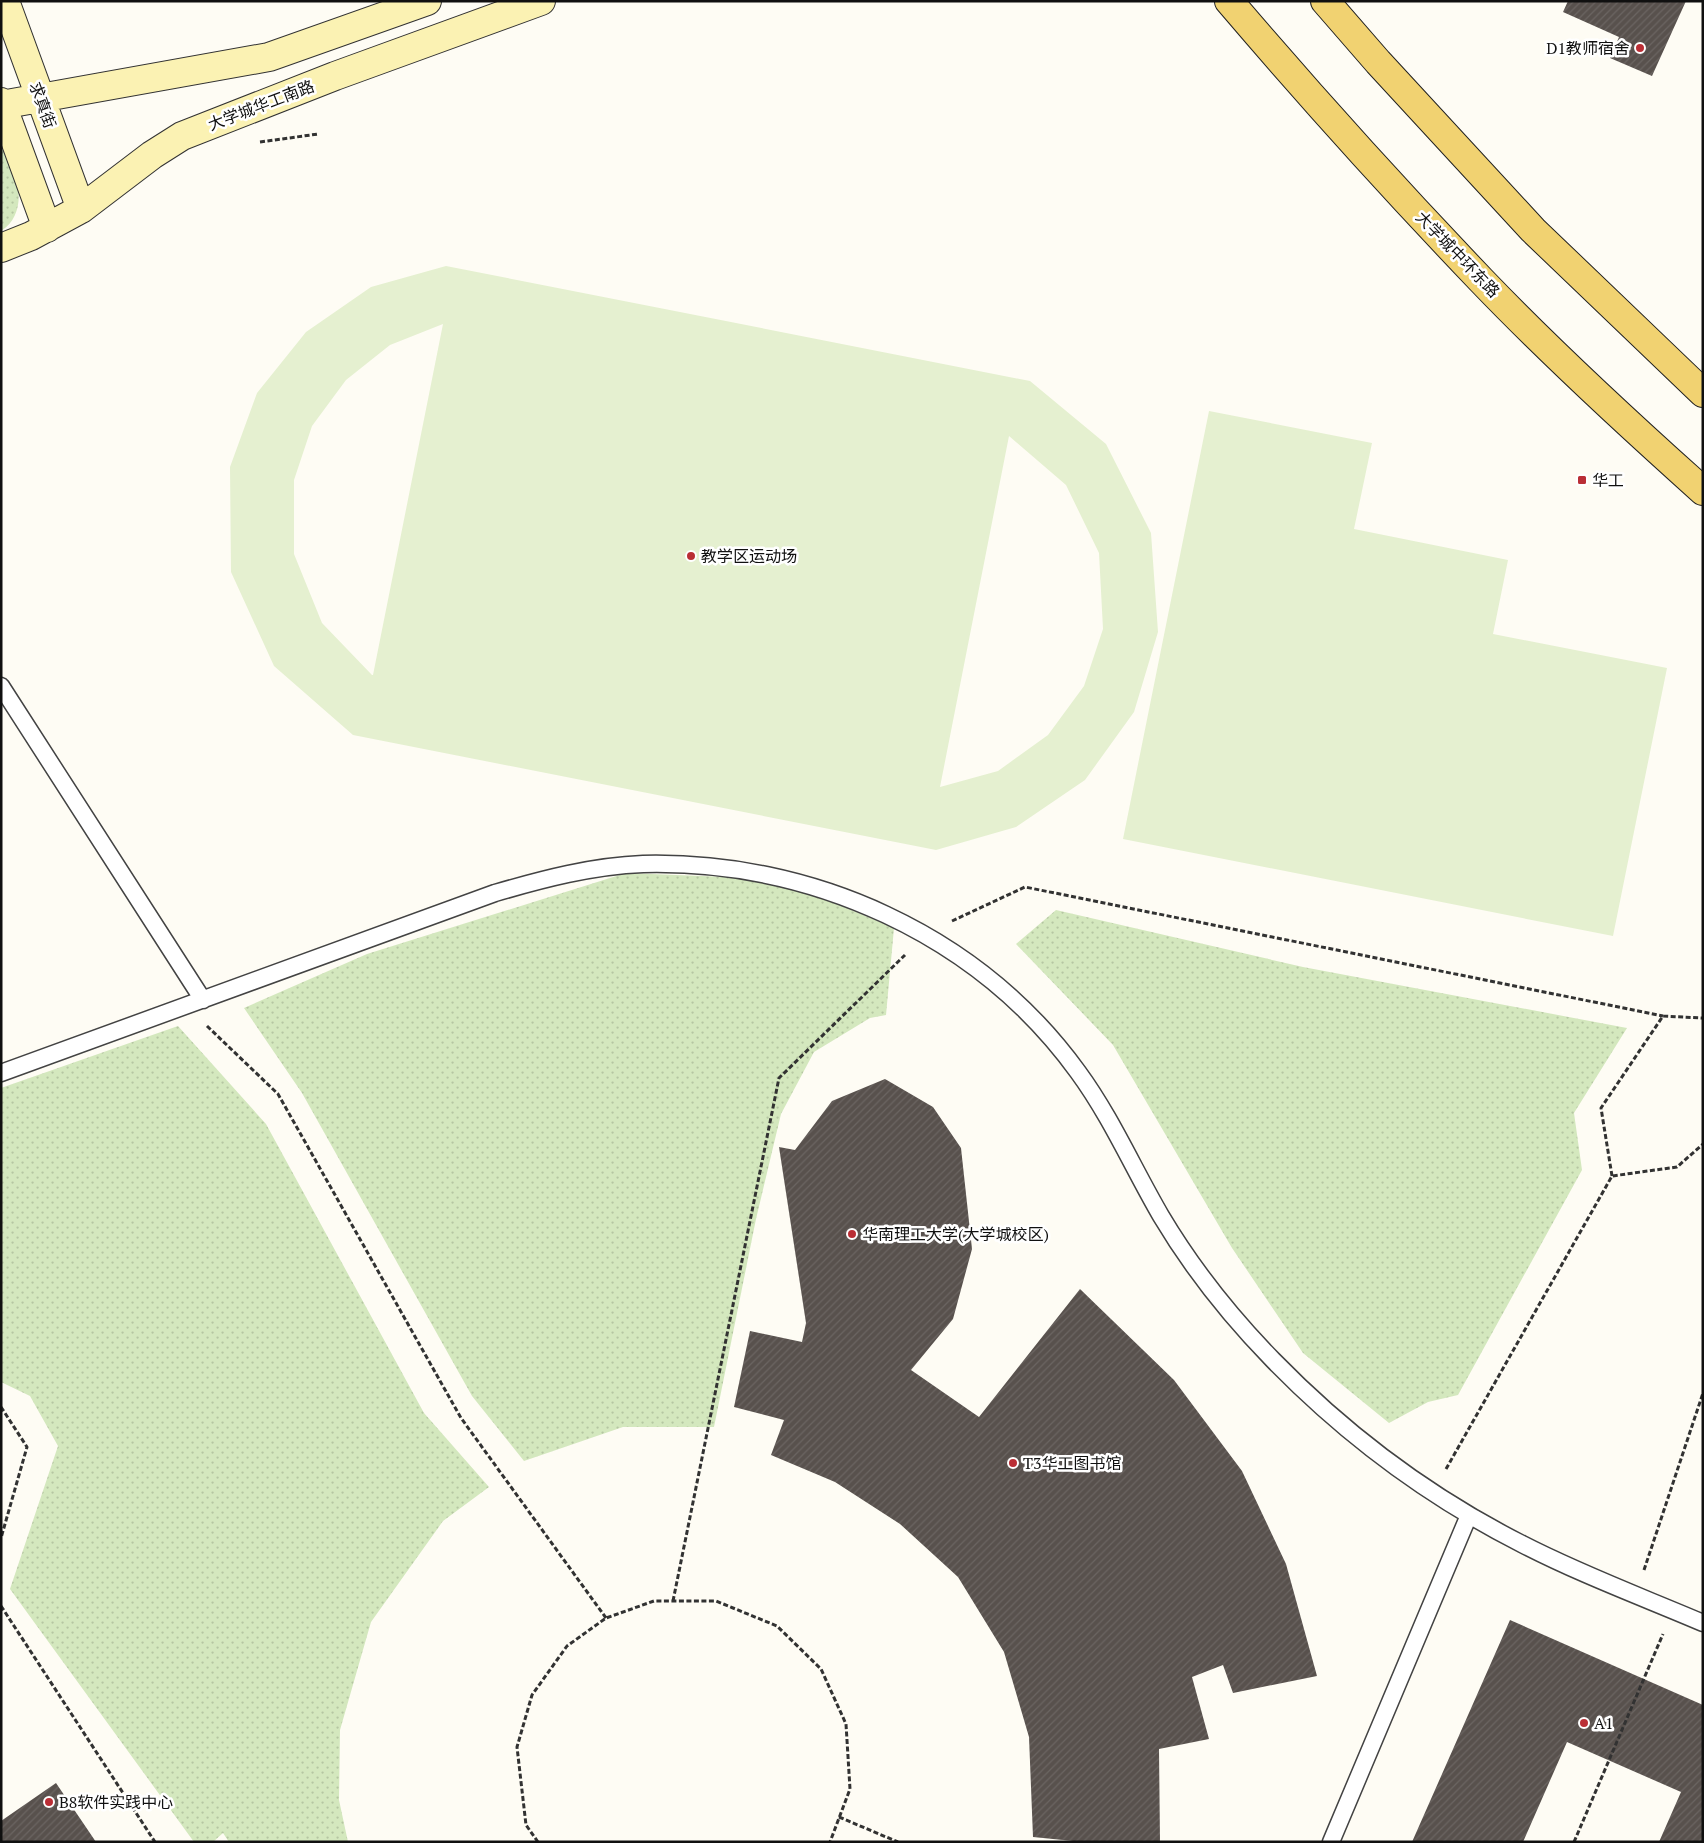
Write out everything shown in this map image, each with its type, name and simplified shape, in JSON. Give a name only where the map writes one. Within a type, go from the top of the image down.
[{"type":"main road","name":"求真街","points":[[6,1],[81,209]]},
{"type":"main road","points":[[47,228],[2,104],[269,57],[427,1]]},
{"type":"main road","name":"大学城华工南路","points":[[1,248],[47,228],[81,209],[152,156],[189,133],[335,76],[541,1]]},
{"type":"main road","name":"大学城中环东路","points":[[1229,1],[1324,111],[1482,281],[1703,491]]},
{"type":"main road","points":[[1325,1],[1533,230],[1703,393]]},
{"type":"main road","points":[[1340,1],[1349,28]]},
{"type":"lane","points":[[1,686],[202,1000]]},
{"type":"lane","points":[[1,1073],[495,894],[570,873],[640,864],[714,866],[763,873],[810,884],[901,920],[940,943],[994,984],[1041,1028],[1076,1068],[1094,1094],[1173,1234],[1198,1271],[1250,1335],[1329,1414],[1365,1445],[1434,1494],[1546,1556],[1703,1623]]},
{"type":"lane","points":[[1331,1842],[1469,1515]]},
{"type":"path","points":[[948,922],[1024,887],[1663,1016],[1703,1018]]},
{"type":"path","points":[[673,1601],[779,1078],[910,950]]},
{"type":"path","points":[[1444,1472],[1612,1176],[1601,1108],[1663,1016]]},
{"type":"path","points":[[202,1020],[278,1094],[460,1418],[606,1618]]},
{"type":"path","points":[[1612,1176],[1677,1167],[1703,1144]]},
{"type":"path","points":[[1644,1571],[1703,1393]]},
{"type":"path","points":[[1,1407],[27,1447],[1,1538]]},
{"type":"path","points":[[538,1842],[526,1825],[517,1748],[532,1695],[567,1646],[606,1618],[654,1601],[716,1601],[777,1626],[821,1669],[846,1724],[850,1789],[830,1842]]},
{"type":"path","points":[[1,1606],[155,1842]]},
{"type":"path","points":[[1574,1842],[1663,1633]]},
{"type":"path","points":[[839,1816],[898,1842]]},
{"type":"green space","points":[[1,148],[13,168],[19,191],[15,214],[10,223],[1,231]]},
{"type":"green space","name":"教学区运动场","points":[[446,266],[1030,381],[1106,444],[1151,533],[1158,632],[1134,712],[1085,780],[1016,827],[936,850],[353,735],[274,666],[231,572],[230,467],[257,393],[306,332],[371,287]],"holes":[[[443,324],[373,675],[372,675],[322,623],[294,554],[294,480],[312,426],[346,380],[390,345]],[[1009,436],[1066,485],[1099,553],[1103,629],[1084,686],[1048,735],[998,771],[940,787]]]},
{"type":"green space","points":[[1209,411],[1372,443],[1354,529],[1508,560],[1493,634],[1667,668],[1613,936],[1123,839]]},
{"type":"green space","points":[[626,873],[778,879],[894,928],[886,1015],[870,1018],[814,1052],[781,1114],[756,1219],[714,1427],[623,1427],[524,1461],[472,1396],[302,1093],[244,1008],[367,954]]},
{"type":"green space","points":[[1056,910],[1303,967],[1627,1028],[1574,1113],[1582,1170],[1458,1395],[1428,1402],[1389,1423],[1303,1353],[1232,1248],[1113,1045],[1016,944]]},
{"type":"green space","points":[[178,1026],[266,1124],[424,1413],[489,1487],[443,1521],[371,1622],[340,1730],[339,1800],[348,1842],[229,1842],[223,1833],[213,1842],[194,1842],[10,1589],[58,1446],[30,1396],[1,1382],[1,1088]]},
{"type":"building","name":"D1教师宿舍","points":[[1568,1],[1686,1],[1652,76],[1610,58],[1619,37],[1563,12]]},
{"type":"building","name":"T3华工图书馆","points":[[885,1079],[933,1107],[961,1148],[972,1249],[953,1319],[911,1370],[979,1417],[1080,1289],[1174,1380],[1242,1471],[1286,1564],[1317,1676],[1233,1693],[1223,1665],[1192,1677],[1209,1739],[1159,1749],[1160,1842],[1083,1842],[1033,1837],[1029,1737],[1004,1652],[958,1577],[900,1524],[835,1482],[771,1455],[784,1420],[734,1407],[750,1331],[802,1342],[806,1323],[779,1147],[795,1150],[832,1101]]},
{"type":"building","name":"A1","points":[[1510,1620],[1703,1705],[1703,1842],[1659,1842],[1681,1792],[1567,1742],[1523,1842],[1412,1842]]},
{"type":"building","name":"B8软件实践中心","points":[[56,1783],[96,1842],[1,1842],[1,1821]]},
{"type":"place","name":"D1教师宿舍","points":[[1640,48]]},
{"type":"place","name":"华工","points":[[1582,480]]},
{"type":"place","name":"教学区运动场","points":[[691,556]]},
{"type":"place","name":"华南理工大学(大学城校区)","points":[[852,1234]]},
{"type":"place","name":"T3华工图书馆","points":[[1013,1463]]},
{"type":"place","name":"A1","points":[[1584,1723]]},
{"type":"place","name":"B8软件实践中心","points":[[49,1802]]}]
